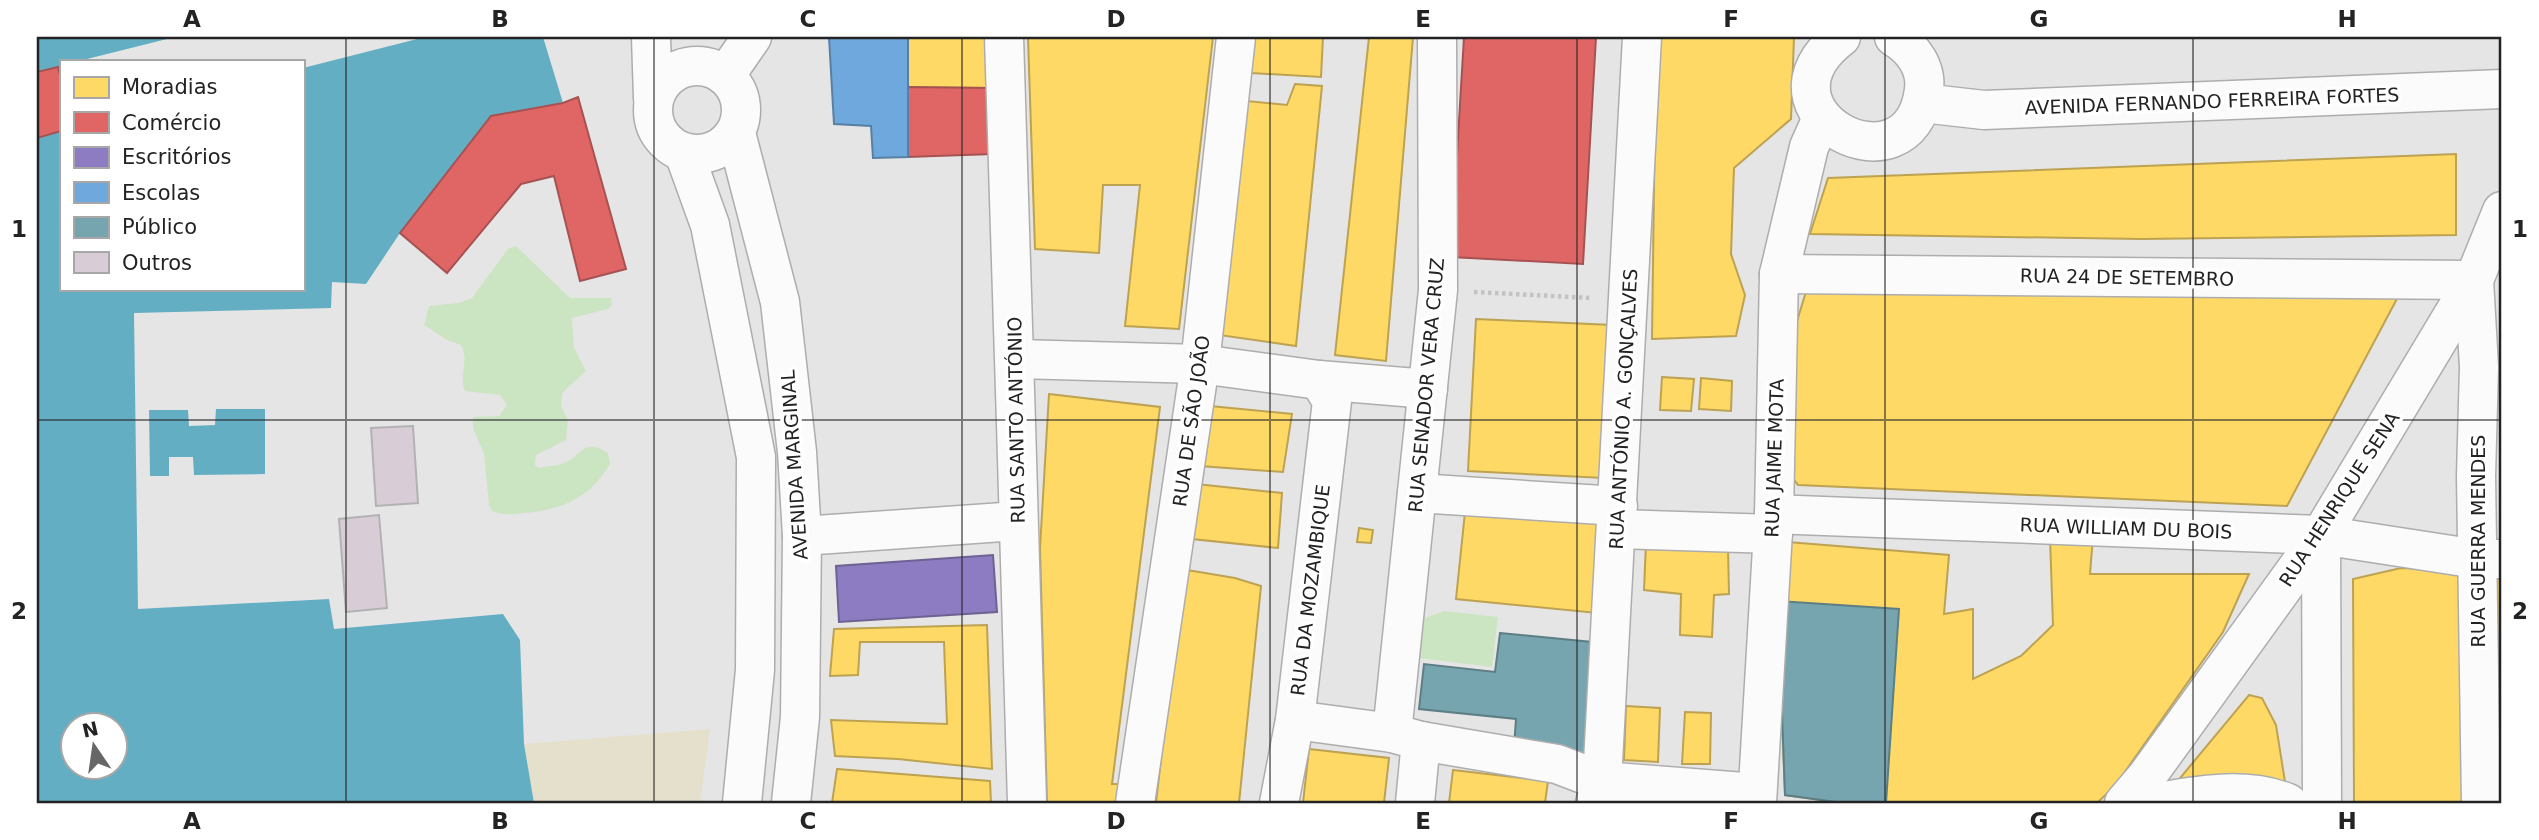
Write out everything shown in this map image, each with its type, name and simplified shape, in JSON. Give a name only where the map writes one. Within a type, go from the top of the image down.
[{"type":"street","points":[[651,37],[653,119],[656,129],[670,146],[684,153],[701,155],[720,149],[736,133],[741,109],[739,96],[714,60]]},
{"type":"street","points":[[653,98],[662,82],[676,71],[714,60],[752,37]]},
{"type":"street","name":"RUA SANTO ANTÓNIO","points":[[1004,37],[1017,359],[1018,521],[1027,803]]},
{"type":"street","name":"RUA DE SÃO JOÃO","points":[[1135,803],[1200,364],[1236,37]]},
{"type":"street","name":"RUA SENADOR VERA CRUZ","points":[[1415,803],[1406,737],[1417,493],[1438,290],[1437,37]]},
{"type":"street","name":"RUA ANTÓNIO A. GONÇALVES","points":[[1599,792],[1630,300],[1642,37]]},
{"type":"street","points":[[1841,37],[1827,48],[1816,64],[1812,82],[1814,102],[1822,118],[1835,131],[1850,139],[1868,142],[1901,132],[1922,103],[1925,85],[1921,66],[1912,50],[1894,37]]},
{"type":"street","name":"AVENIDA FERNANDO FERREIRA FORTES","points":[[1922,103],[1984,110],[2502,89]]},
{"type":"street","name":"RUA JAIME MOTA","points":[[1757,798],[1773,524],[1779,274],[1809,147],[1822,118]]},
{"type":"street","name":"AVENIDA MARGINAL","points":[[736,133],[780,302],[797,452],[802,536],[800,716],[791,803]]},
{"type":"street","name":"AVENIDA MARGINAL","points":[[684,153],[710,225],[756,457],[755,670],[742,803]]},
{"type":"street","name":"RUA HENRIQUE SENA","points":[[2124,803],[2147,776],[2321,535],[2474,280],[2502,211]]},
{"type":"street","name":"RUA 24 DE SETEMBRO","points":[[1779,274],[2474,280]]},
{"type":"street","name":"RUA GUERRA MENDES","points":[[2474,280],[2491,367],[2490,559],[2481,803]]},
{"type":"street","points":[[1017,359],[1200,364],[1318,380],[1428,389]]},
{"type":"street","points":[[2425,362],[2491,367]]},
{"type":"street","name":"RUA DA MOZAMBIQUE","points":[[1279,803],[1294,720],[1332,401],[1318,380]]},
{"type":"street","name":"RUA WILLIAM DU BOIS","points":[[1417,493],[1617,518],[1773,524],[2321,535],[2490,559]]},
{"type":"street","points":[[802,536],[1018,521]]},
{"type":"street","points":[[2321,535],[2322,803]]},
{"type":"street","points":[[1294,720],[1557,764],[1599,792],[1757,798]]},
{"type":"street","points":[[2152,803],[2193,796],[2265,794],[2288,803]]},
{"type":"path","points":[[1438,290],[1630,300]]},
{"type":"green space","points":[[516,246],[570,298],[611,298],[612,305],[608,309],[572,318],[574,348],[586,371],[562,393],[561,406],[568,420],[566,440],[536,455],[535,465],[539,468],[562,464],[588,447],[608,453],[610,464],[584,494],[563,505],[538,511],[500,514],[492,511],[489,505],[484,454],[473,428],[473,417],[499,416],[507,405],[500,395],[465,391],[461,345],[447,340],[424,325],[429,306],[459,303],[472,298],[508,249]]},
{"type":"green space","points":[[1444,611],[1498,617],[1492,667],[1410,657],[1414,622]]},
{"type":"sand","points":[[710,729],[700,803],[534,803],[524,744]]},
{"type":"water","points":[[37,37],[543,37],[563,103],[491,116],[400,233],[366,284],[332,282],[331,308],[134,313],[138,609],[329,599],[334,629],[503,614],[520,640],[524,744],[534,803],[37,803]]},
{"type":"water","points":[[216,409],[265,409],[265,474],[194,475],[193,457],[169,457],[169,476],[150,476],[149,410],[188,410],[189,426],[215,425]]},
{"type":"pier","points":[[175,37],[425,37],[304,68],[304,60],[83,60]]},
{"type":"building: Moradias","points":[[908,37],[987,37],[989,88],[908,87]]},
{"type":"building: Moradias","points":[[1028,37],[1213,37],[1179,329],[1125,326],[1140,185],[1103,185],[1099,253],[1035,249]]},
{"type":"building: Moradias","points":[[1253,37],[1323,37],[1321,77],[1251,73]]},
{"type":"building: Moradias","points":[[1369,37],[1413,37],[1386,361],[1335,355]]},
{"type":"building: Moradias","points":[[1656,37],[1794,37],[1791,119],[1734,168],[1731,254],[1745,295],[1736,336],[1652,339]]},
{"type":"building: Moradias","points":[[1295,84],[1322,86],[1296,346],[1212,334],[1247,101],[1287,105]]},
{"type":"building: Moradias","points":[[2456,154],[2456,235],[2141,239],[1810,234],[1828,178]]},
{"type":"building: Moradias","points":[[1808,285],[2399,295],[2287,506],[1798,485],[1785,469],[1795,328]]},
{"type":"building: Moradias","points":[[1476,319],[1612,325],[1604,478],[1468,471]]},
{"type":"building: Moradias","points":[[1662,377],[1694,379],[1691,411],[1660,410]]},
{"type":"building: Moradias","points":[[1701,378],[1732,381],[1731,411],[1699,409]]},
{"type":"building: Moradias","points":[[1049,394],[1160,407],[1112,784],[1125,784],[1122,803],[1047,803],[1040,548]]},
{"type":"building: Moradias","points":[[1210,406],[1292,414],[1283,472],[1200,466]]},
{"type":"building: Moradias","points":[[1196,484],[1282,493],[1278,548],[1192,539]]},
{"type":"building: Moradias","points":[[1465,512],[1603,524],[1597,613],[1456,599]]},
{"type":"building: Moradias","points":[[1359,528],[1373,530],[1371,543],[1357,542]]},
{"type":"building: Moradias","points":[[2093,536],[2090,574],[2249,574],[2223,632],[2115,786],[2097,803],[1843,803],[1785,795],[1775,541],[1949,555],[1944,614],[1973,609],[1973,679],[2021,656],[2053,625],[2050,538]]},
{"type":"building: Moradias","points":[[1646,543],[1728,547],[1729,594],[1714,595],[1712,637],[1680,635],[1681,594],[1644,590]]},
{"type":"building: Moradias","points":[[2401,568],[2458,569],[2465,803],[2354,803],[2353,579]]},
{"type":"building: Moradias","points":[[1187,570],[1235,578],[1261,586],[1239,803],[1156,803],[1170,680]]},
{"type":"building: Moradias","points":[[2495,579],[2502,579],[2502,744]]},
{"type":"building: Moradias","points":[[987,625],[992,769],[898,759],[835,756],[831,720],[947,724],[944,642],[860,642],[858,675],[830,676],[834,629]]},
{"type":"building: Moradias","points":[[2249,695],[2262,698],[2276,725],[2285,782],[2176,783]]},
{"type":"building: Moradias","points":[[1626,706],[1660,708],[1658,762],[1624,760]]},
{"type":"building: Moradias","points":[[1685,712],[1711,713],[1710,764],[1682,764]]},
{"type":"building: Moradias","points":[[1309,749],[1389,758],[1384,803],[1303,803]]},
{"type":"building: Moradias","points":[[837,769],[990,781],[991,803],[832,803]]},
{"type":"building: Moradias","points":[[1453,770],[1548,781],[1545,803],[1449,803]]},
{"type":"building: Comércio","points":[[1464,37],[1596,37],[1583,264],[1451,257]]},
{"type":"building: Comércio","points":[[58,67],[60,131],[37,138],[37,72]]},
{"type":"building: Comércio","points":[[908,87],[989,88],[992,154],[908,157]]},
{"type":"building: Comércio","points":[[578,97],[626,269],[580,281],[554,176],[521,184],[447,273],[400,233],[491,116],[563,103]]},
{"type":"building: Escritórios","points":[[993,555],[997,612],[839,622],[836,566]]},
{"type":"building: Escolas","points":[[829,37],[908,37],[908,157],[873,158],[871,126],[834,124]]},
{"type":"building: Público","points":[[1778,601],[1899,609],[1886,803],[1843,803],[1785,795]]},
{"type":"building: Público","points":[[1500,633],[1602,643],[1590,754],[1514,747],[1516,719],[1419,709],[1424,664],[1495,672]]},
{"type":"building: Outros","points":[[413,426],[418,503],[376,506],[371,428]]},
{"type":"building: Outros","points":[[379,515],[387,608],[346,612],[339,519]]}]
